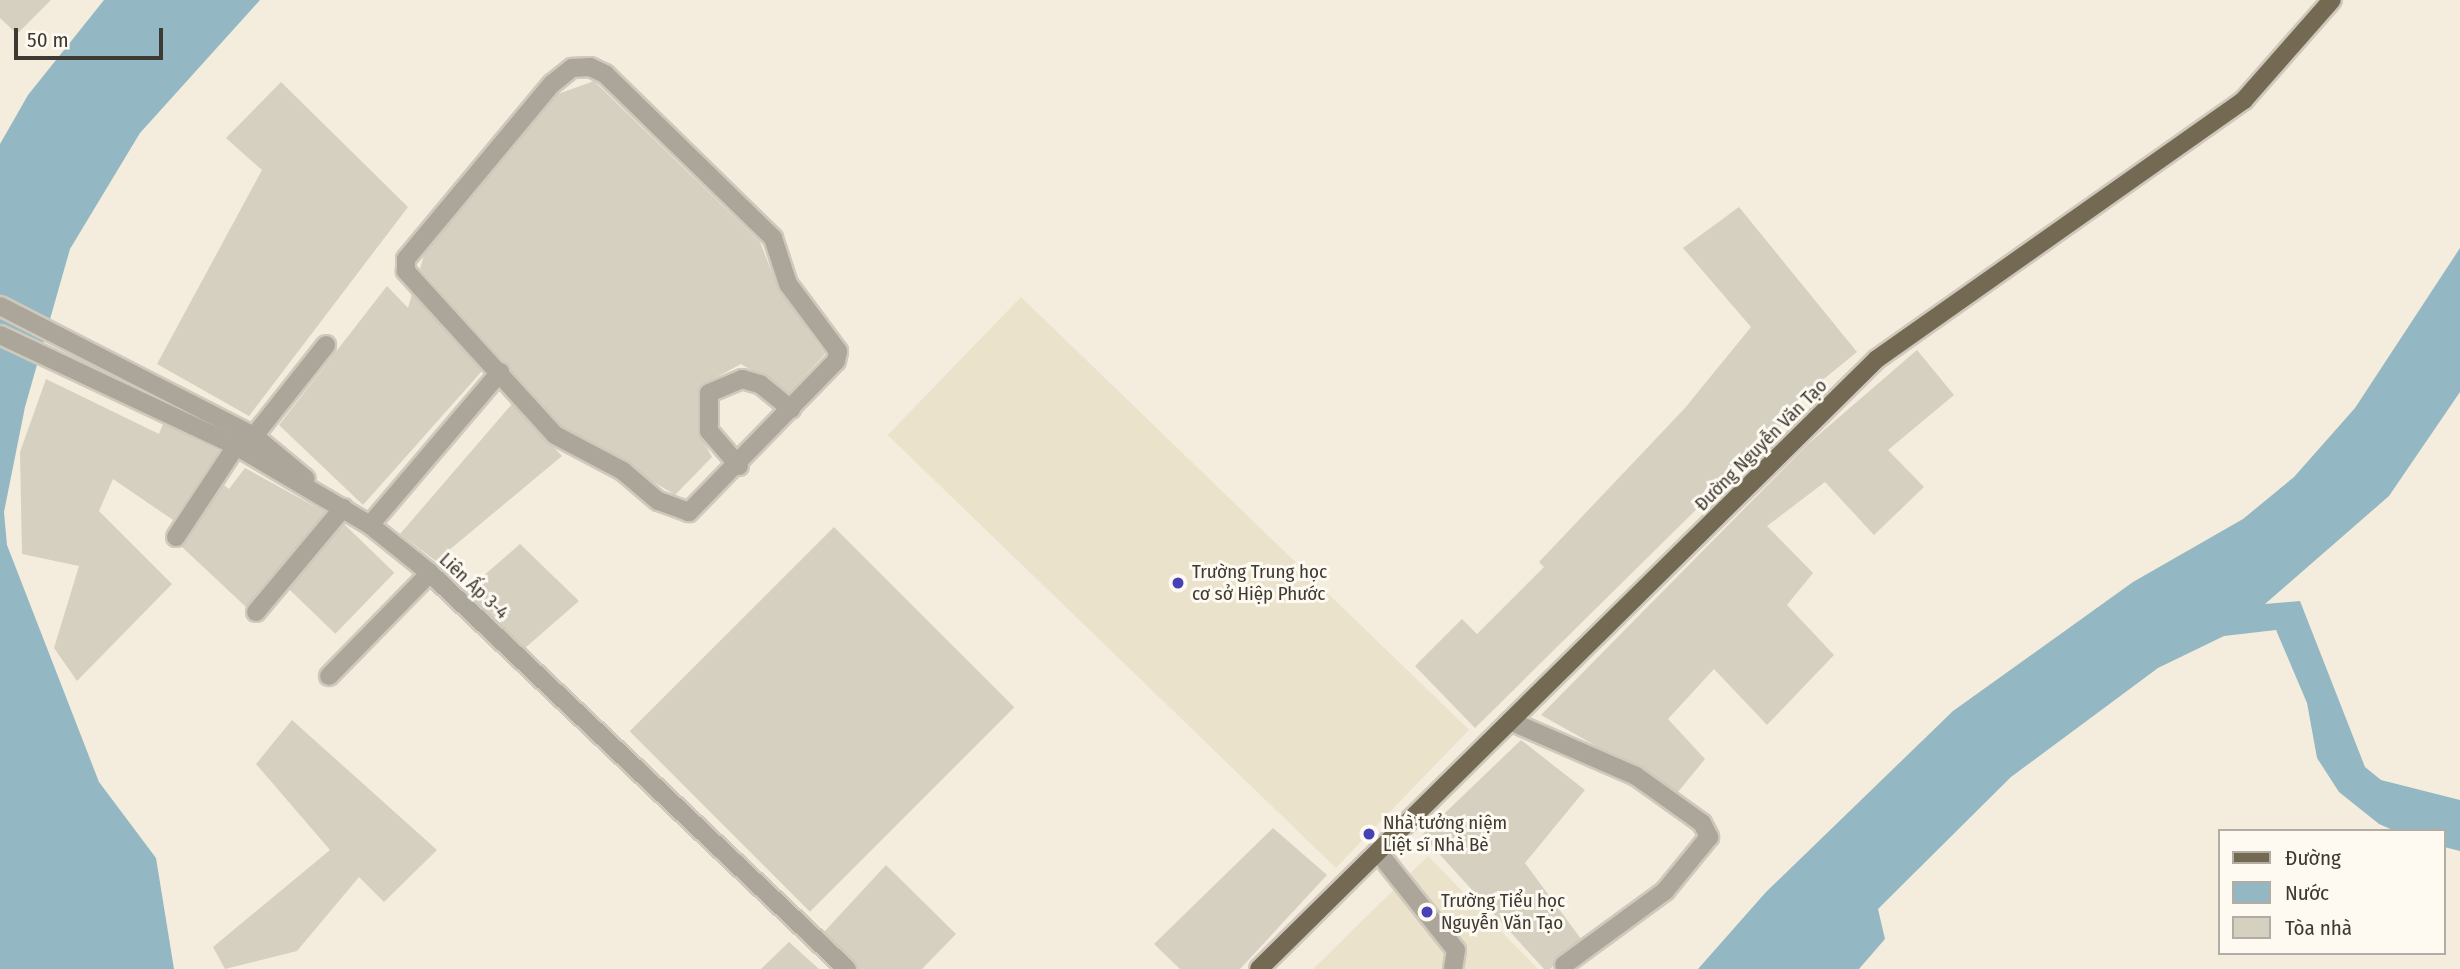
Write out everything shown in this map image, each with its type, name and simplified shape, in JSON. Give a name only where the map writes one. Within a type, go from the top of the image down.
[{"type":"main road","name":"Đường Nguyễn Văn Tạo","points":[[1259,969],[1877,359],[2244,100],[2332,0]]},
{"type":"street","points":[[590,67],[605,74],[773,238],[788,284],[832,336],[836,362],[791,409],[700,504],[680,513],[608,461],[555,435],[500,372],[409,281],[406,259],[552,84],[572,68],[590,67]]},
{"type":"street","points":[[0,306],[78,343],[254,436],[321,495]]},
{"type":"street","name":"Liên Ấp 3-4","points":[[0,335],[236,446],[370,526],[430,573],[847,969]]},
{"type":"street","points":[[254,436],[326,345]]},
{"type":"street","points":[[370,526],[500,372]]},
{"type":"street","points":[[738,466],[709,430],[709,393],[741,379],[760,384],[791,409]]},
{"type":"street","points":[[176,537],[236,446]]},
{"type":"street","points":[[256,612],[342,508]]},
{"type":"street","points":[[330,676],[430,573]]},
{"type":"street","points":[[1510,721],[1636,776],[1702,823],[1709,836],[1665,891],[1564,965]]},
{"type":"street","points":[[1378,852],[1457,950],[1453,969]]},
{"type":"shaded area","name":"Trường Trung học cơ sở Hiệp Phước","points":[[1021,297],[1469,730],[1336,868],[888,435]]},
{"type":"shaded area","name":"Trường Tiểu học Nguyễn Văn Tạo","points":[[1428,856],[1538,969],[1313,969]]},
{"type":"water","points":[[104,0],[260,0],[140,133],[70,249],[25,407],[4,512],[7,545],[99,782],[156,858],[174,969],[0,969],[0,144],[28,95]]},
{"type":"water","points":[[2460,248],[2460,392],[2389,496],[2265,604],[2300,601],[2365,767],[2381,780],[2460,800],[2460,851],[2446,848],[2446,829],[2390,829],[2379,824],[2339,792],[2317,758],[2307,703],[2276,630],[2224,636],[2158,668],[2011,777],[1878,909],[1885,939],[1859,969],[1698,969],[1766,892],[1953,711],[2133,582],[2243,519],[2294,477],[2355,408]]},
{"type":"building","points":[[0,0],[51,0],[17,34],[0,18]]},
{"type":"building","points":[[594,81],[760,242],[779,290],[825,354],[789,393],[741,364],[700,386],[698,431],[712,457],[675,495],[562,426],[420,269],[424,255],[558,94]]},
{"type":"building","points":[[281,82],[408,207],[249,416],[157,364],[262,170],[226,138]]},
{"type":"building","points":[[1739,207],[1857,352],[1793,404],[1798,409],[1475,728],[1415,666],[1462,619],[1477,634],[1544,567],[1539,562],[1685,408],[1751,327],[1683,248]]},
{"type":"building","points":[[387,286],[408,308],[412,294],[482,371],[363,505],[279,425]]},
{"type":"building","points":[[1917,350],[1954,395],[1888,450],[1924,487],[1874,535],[1825,482],[1767,526],[1813,573],[1787,605],[1834,655],[1767,725],[1714,669],[1668,719],[1705,759],[1678,792],[1541,715],[1808,444]]},
{"type":"building","points":[[46,379],[159,434],[163,424],[219,451],[173,520],[113,479],[99,511],[172,584],[77,681],[54,648],[79,566],[22,554],[20,452]]},
{"type":"building","points":[[512,404],[562,456],[436,561],[400,534]]},
{"type":"building","points":[[245,468],[325,512],[246,607],[182,547],[224,485],[229,489]]},
{"type":"building","points":[[344,524],[394,573],[335,634],[285,585]]},
{"type":"building","points":[[834,527],[1014,707],[810,912],[630,731]]},
{"type":"building","points":[[520,544],[579,601],[525,648],[466,591]]},
{"type":"building","points":[[292,720],[437,850],[384,902],[359,877],[297,951],[225,969],[213,947],[330,850],[256,764]]},
{"type":"building","points":[[1521,740],[1585,790],[1525,863],[1581,939],[1550,969],[1544,969],[1422,835]]},
{"type":"building","points":[[1273,828],[1327,875],[1240,969],[1180,969],[1154,944]]},
{"type":"building","points":[[886,865],[956,934],[922,969],[858,969],[824,932]]},
{"type":"building","points":[[789,942],[819,969],[761,969]]},
{"type":"place","name":"Trường Trung học cơ sở Hiệp Phước","points":[[1178,583]]},
{"type":"place","name":"Nhà tưởng niệm Liệt sĩ Nhà Bè","points":[[1369,834]]},
{"type":"place","name":"Trường Tiểu học Nguyễn Văn Tạo","points":[[1427,912]]}]
